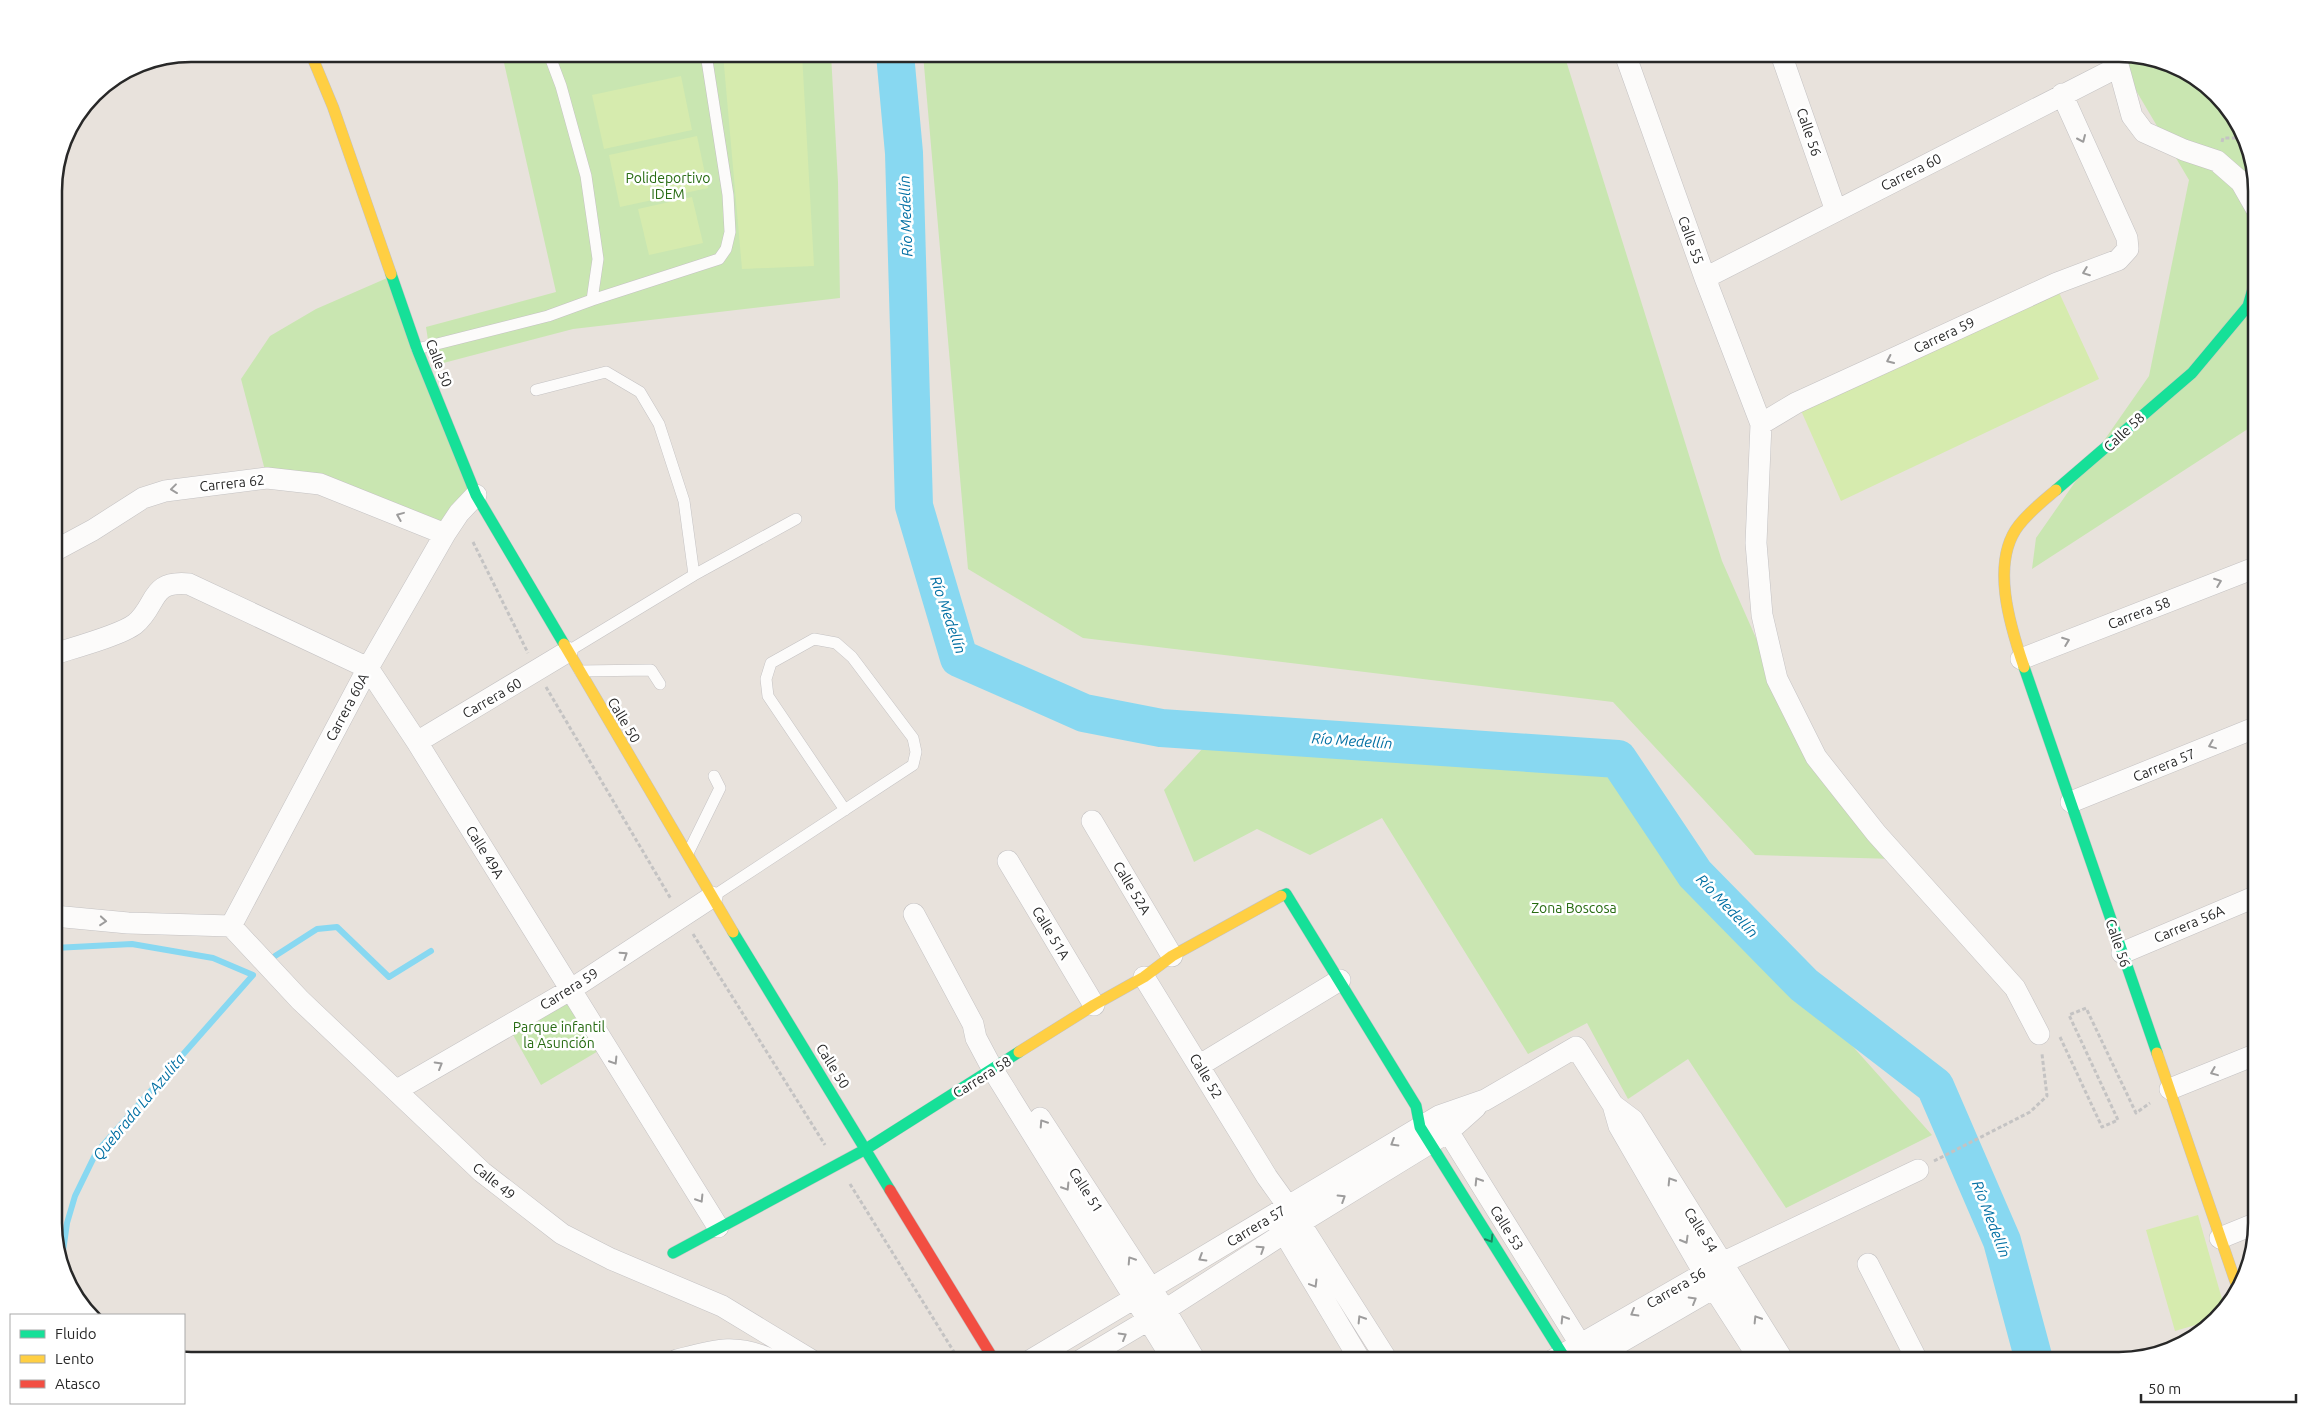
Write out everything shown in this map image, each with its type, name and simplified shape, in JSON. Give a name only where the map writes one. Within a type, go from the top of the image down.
[{"type":"street","name":"Calle 55","points":[[1629,62],[1705,278],[1761,424]]},
{"type":"street","name":"Calle 56","points":[[1785,62],[1836,210]]},
{"type":"street","name":"Carrera 60","points":[[1705,278],[2062,94],[2114,62]]},
{"type":"street","points":[[2116,62],[2132,116],[2144,132],[2184,150],[2217,161],[2241,182],[2248,194]]},
{"type":"street","name":"Calle 50","points":[[315,63],[334,107],[417,349],[476,495],[712,897],[989,1352]]},
{"type":"street","name":"Carrera 59","points":[[1761,424],[1796,404],[2057,283],[2118,260],[2128,249],[2127,238],[2062,94]]},
{"type":"street","name":"Calle 58","points":[[2004,592],[2004,557],[2018,526],[2036,507],[2096,458],[2144,413],[2192,373],[2248,306]]},
{"type":"street","points":[[1761,424],[1756,544],[1762,615],[1777,679],[1816,757],[1876,833],[2015,988],[2039,1034]]},
{"type":"street","name":"Carrera 62","points":[[63,545],[93,530],[143,498],[165,490],[267,478],[320,484],[445,534]]},
{"type":"street","name":"Carrera 60A","points":[[231,926],[368,668],[445,534],[459,512],[476,495]]},
{"type":"street","name":"Carrera 58","points":[[2021,659],[2248,571]]},
{"type":"street","points":[[63,651],[134,625],[144,614],[155,594],[165,586],[176,583],[189,584],[368,668]]},
{"type":"street","name":"Calle 56","points":[[2004,592],[2021,659],[2234,1281]]},
{"type":"street","name":"Carrera 60","points":[[417,742],[568,652]]},
{"type":"street","name":"Calle 49A","points":[[368,668],[417,742],[718,1227]]},
{"type":"street","name":"Carrera 57","points":[[2071,802],[2248,731]]},
{"type":"street","name":"Calle 52A","points":[[1092,821],[1172,956]]},
{"type":"street","name":"Calle 51A","points":[[1008,860],[1094,1006]]},
{"type":"street","name":"Carrera 58","points":[[673,1253],[718,1227],[866,1149],[1094,1006],[1144,977],[1172,956],[1286,894]]},
{"type":"street","name":"Calle 53","points":[[1286,894],[1416,1106],[1425,1135],[1570,1352]]},
{"type":"street","name":"Carrera 59","points":[[397,1090],[570,990],[712,897]]},
{"type":"street","name":"Carrera 56A","points":[[2122,953],[2248,900]]},
{"type":"street","name":"Calle 51","points":[[914,914],[973,1024],[976,1038],[999,1066],[1143,1294],[1188,1352]]},
{"type":"street","points":[[63,917],[128,923],[231,926]]},
{"type":"street","name":"Calle 49","points":[[231,926],[300,1000],[482,1172],[562,1234],[612,1259],[722,1306],[798,1352]]},
{"type":"street","name":"Calle 52","points":[[1144,977],[1200,1065],[1267,1177],[1286,1220],[1356,1352]]},
{"type":"street","points":[[1200,1065],[1340,980]]},
{"type":"street","name":"Carrera 57","points":[[1045,1352],[1143,1294],[1286,1220],[1425,1135],[1576,1047]]},
{"type":"street","name":"Calle 54","points":[[1576,1047],[1613,1105],[1633,1120],[1718,1275],[1756,1352]]},
{"type":"street","points":[[2170,1089],[2248,1058]]},
{"type":"street","points":[[1416,1106],[1444,1124]]},
{"type":"street","name":"Calle 53","points":[[1444,1124],[1570,1352]]},
{"type":"street","name":"Carrera 56","points":[[1582,1352],[1804,1225],[1918,1170]]},
{"type":"street","name":"Carrera 57","points":[[1095,1352],[1158,1315],[1286,1220]]},
{"type":"street","name":"Calle 52","points":[[1286,1220],[1381,1352]]},
{"type":"street","points":[[2220,1238],[2248,1226]]},
{"type":"street","points":[[1868,1264],[1913,1352]]},
{"type":"street","name":"Calle 54","points":[[1718,1275],[1777,1352]]},
{"type":"street","name":"Calle 51","points":[[1158,1315],[1170,1352]]},
{"type":"street","points":[[708,1352],[738,1349],[752,1352]]},
{"type":"lane","points":[[552,63],[561,86],[586,176],[598,259],[592,300]]},
{"type":"lane","points":[[417,349],[548,316],[718,259],[726,249],[730,232],[728,195],[707,63]]},
{"type":"lane","points":[[536,390],[606,372],[640,392],[659,424],[684,501],[694,575]]},
{"type":"lane","points":[[568,652],[694,575],[796,519]]},
{"type":"lane","points":[[712,897],[845,810],[913,765],[916,752],[913,738],[852,657],[836,643],[814,639],[771,663],[766,679],[768,696],[845,810]]},
{"type":"lane","points":[[578,671],[651,670],[660,684]]},
{"type":"lane","points":[[687,855],[720,788],[714,776]]},
{"type":"path","points":[[1918,1170],[2030,1112],[2047,1096],[2039,1034],[2055,1025],[2102,1127],[2118,1120],[2070,1015],[2086,1008],[2136,1112],[2170,1089]]},
{"type":"green space","points":[[1567,62],[1722,561],[1808,756],[1895,859],[1755,855],[1613,702],[1083,638],[968,569],[924,63]]},
{"type":"green space","name":"Polideportivo IDEM","points":[[504,63],[831,63],[838,182],[840,298],[573,329],[432,366],[426,327],[556,292]]},
{"type":"green space","points":[[724,63],[802,63],[814,266],[742,269]]},
{"type":"green space","points":[[2125,63],[2153,67],[2169,72],[2184,80],[2211,100],[2222,113],[2242,150],[2248,183],[2248,429],[2032,569],[2036,538],[2149,376],[2189,180],[2128,77]]},
{"type":"green space","points":[[681,76],[692,130],[604,149],[592,95]]},
{"type":"green space","points":[[697,136],[708,188],[620,207],[609,155]]},
{"type":"green space","points":[[692,197],[703,243],[649,255],[638,209]]},
{"type":"green space","points":[[394,275],[476,495],[445,534],[267,478],[241,379],[270,336],[316,309]]},
{"type":"green space","points":[[2056,286],[2099,379],[1841,501],[1799,406]]},
{"type":"green space","name":"Zona Boscosa","points":[[1204,747],[1602,766],[1932,1135],[1786,1208],[1688,1059],[1628,1099],[1587,1023],[1528,1054],[1382,818],[1310,855],[1257,829],[1194,862],[1164,790]]},
{"type":"green space","name":"Parque infantil la Asunción","points":[[570,990],[605,1047],[541,1085],[508,1026]]},
{"type":"green space","points":[[2198,1215],[2222,1300],[2199,1324],[2175,1331],[2146,1230]]},
{"type":"waterway","name":"Río Medellín","points":[[896,63],[904,153],[914,506],[959,658],[1084,713],[1161,728],[1618,759],[1695,874],[1804,985],[1935,1086],[2002,1241],[2032,1352]]},
{"type":"waterway","name":"Quebrada La Azulita","points":[[275,956],[317,929],[337,927],[389,977],[431,951]]},
{"type":"waterway","name":"Quebrada La Azulita","points":[[63,948],[132,944],[213,958],[253,975],[96,1153],[75,1196],[67,1223],[64,1242]]},
{"type":"traffic: fast","points":[[391,274],[417,349],[476,495],[564,644]]},
{"type":"traffic: fast","points":[[2056,490],[2192,373],[2248,306]]},
{"type":"traffic: fast","points":[[2024,667],[2157,1053]]},
{"type":"traffic: fast","points":[[1281,896],[1286,894],[1416,1106],[1420,1127],[1561,1352]]},
{"type":"traffic: fast","points":[[733,932],[890,1190]]},
{"type":"traffic: fast","points":[[673,1253],[866,1149],[1019,1052]]},
{"type":"traffic: slow","points":[[315,63],[333,107],[391,274]]},
{"type":"traffic: slow","points":[[2024,667],[2013,633],[2005,594],[2004,575],[2006,557],[2010,540],[2019,525],[2056,490]]},
{"type":"traffic: slow","points":[[564,644],[733,932]]},
{"type":"traffic: slow","points":[[1019,1052],[1094,1005],[1144,977],[1172,956],[1281,896]]},
{"type":"traffic: slow","points":[[2157,1053],[2235,1280]]},
{"type":"traffic: jam","points":[[890,1190],[989,1352]]}]
